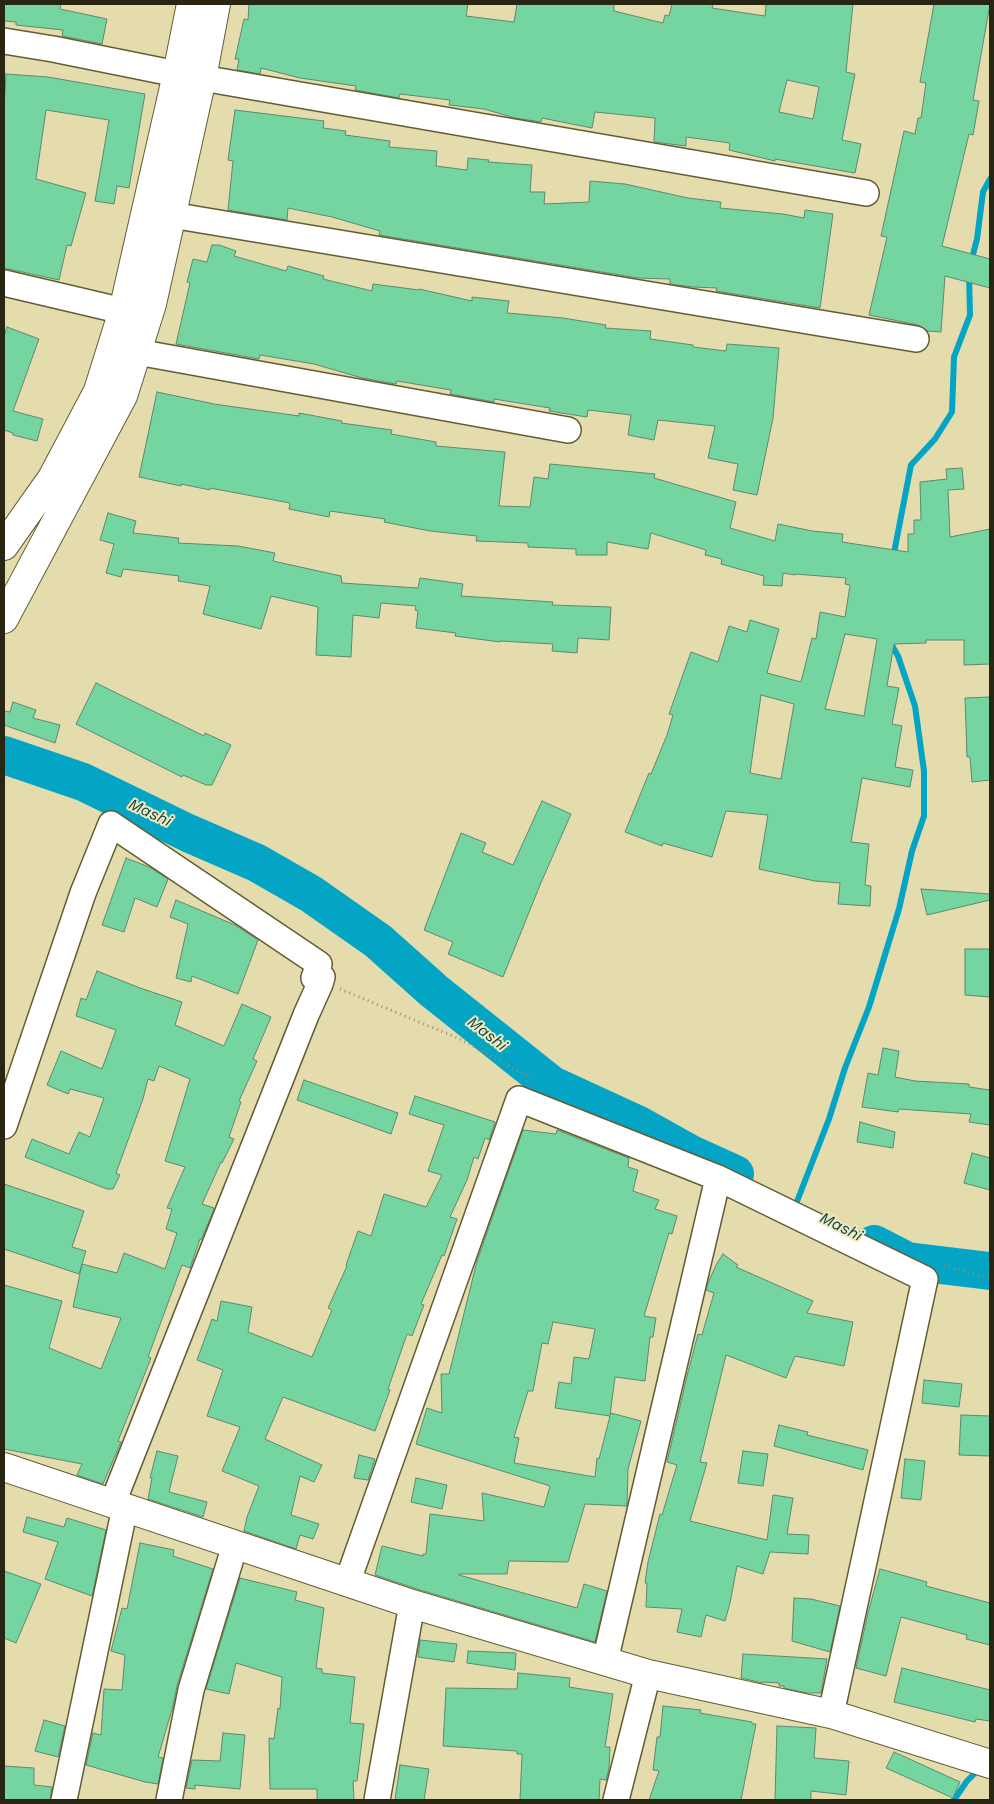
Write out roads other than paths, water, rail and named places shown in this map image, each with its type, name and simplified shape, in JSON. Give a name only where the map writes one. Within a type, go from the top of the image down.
[{"type":"main road","points":[[4,619],[123,396],[152,304],[171,215],[190,76],[191,4]]},
{"type":"main road","points":[[4,546],[52,478],[98,391],[123,311],[190,76],[216,4]]},
{"type":"main road","points":[[4,1467],[119,1504],[235,1546],[347,1583],[605,1662],[648,1674],[831,1714],[979,1760]]},
{"type":"street","points":[[4,41],[190,76],[866,193]]},
{"type":"street","points":[[171,215],[916,339]]},
{"type":"street","points":[[4,283],[123,311]]},
{"type":"street","points":[[137,352],[568,430]]},
{"type":"street","points":[[4,1126],[82,893],[111,824],[319,964],[314,978],[322,977],[320,984],[306,1015],[119,1504],[64,1800]]},
{"type":"street","points":[[347,1583],[519,1100],[718,1178],[925,1279],[831,1714]]},
{"type":"street","points":[[605,1662],[718,1178]]},
{"type":"street","points":[[169,1800],[191,1690],[235,1546]]},
{"type":"street","points":[[377,1800],[412,1604]]},
{"type":"street","points":[[616,1800],[648,1674]]},
{"type":"waterway","points":[[971,262],[977,239],[983,192],[990,179]]},
{"type":"waterway","points":[[893,558],[911,465],[935,439],[952,412],[954,357],[970,315],[969,274]]},
{"type":"waterway","points":[[796,1204],[869,1007],[899,909],[912,851],[924,816],[924,771],[915,706],[898,656],[890,642]]},
{"type":"waterway","name":"Mashi","points":[[4,755],[83,782],[188,833],[257,863],[311,894],[378,941],[434,991],[552,1085],[639,1125],[691,1154],[735,1174]]},
{"type":"waterway","name":"Mashi","points":[[874,1244],[907,1261],[990,1271]]},
{"type":"waterway","points":[[954,1800],[967,1781],[980,1768]]}]
